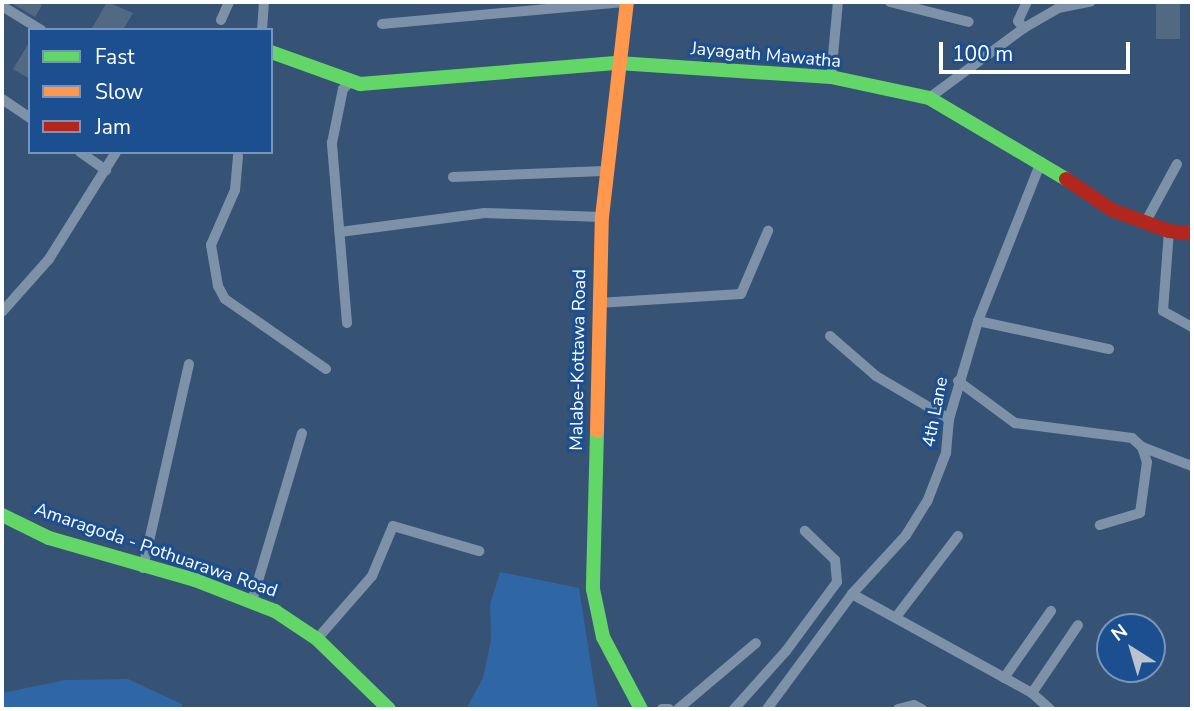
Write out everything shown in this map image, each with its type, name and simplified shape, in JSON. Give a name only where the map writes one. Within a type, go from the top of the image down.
[{"type":"street","points":[[221,20],[229,2]]},
{"type":"street","points":[[262,28],[264,2]]},
{"type":"street","points":[[382,24],[625,2]]},
{"type":"street","name":"Malabe-Kottawa Road","points":[[625,2],[604,171],[598,303],[593,589],[603,637],[641,709]]},
{"type":"street","points":[[831,77],[838,2]]},
{"type":"street","points":[[890,2],[968,22]]},
{"type":"street","points":[[1024,28],[1018,21],[1027,2]]},
{"type":"street","points":[[929,98],[1024,28],[1058,8],[1090,2]]},
{"type":"street","points":[[2,6],[37,28]]},
{"type":"street","points":[[273,52],[278,51],[350,82],[343,89],[332,143],[347,323]]},
{"type":"street","name":"Jayagath Mawatha","points":[[350,82],[618,63],[831,77],[929,98],[1041,162],[1089,197],[1144,223],[1169,231],[1192,234]]},
{"type":"street","points":[[2,99],[28,117]]},
{"type":"street","points":[[83,154],[106,170]]},
{"type":"street","points":[[2,313],[49,259],[115,154]]},
{"type":"street","points":[[235,154],[234,190],[211,245],[218,286],[225,299],[326,369]]},
{"type":"street","name":"4th Lane","points":[[766,709],[852,594],[906,535],[927,502],[946,453],[948,419],[978,321],[1041,162]]},
{"type":"street","points":[[1144,223],[1177,163]]},
{"type":"street","points":[[453,177],[604,171]]},
{"type":"street","points":[[340,232],[485,213],[602,217]]},
{"type":"street","points":[[598,303],[741,294],[768,231]]},
{"type":"street","points":[[1169,231],[1163,311],[1192,327]]},
{"type":"street","points":[[978,321],[1109,349]]},
{"type":"street","points":[[830,336],[876,376],[948,419]]},
{"type":"street","points":[[143,568],[189,363]]},
{"type":"street","points":[[958,381],[1015,423],[1132,439],[1142,447],[1192,466]]},
{"type":"street","points":[[252,601],[302,432]]},
{"type":"street","points":[[1100,525],[1140,513],[1147,462],[1142,447]]},
{"type":"street","name":"Amaragoda - Pothuarawa Road","points":[[2,515],[49,538],[252,601],[317,639],[389,709]]},
{"type":"street","points":[[317,639],[372,576],[393,526],[479,551]]},
{"type":"street","points":[[734,709],[786,651],[837,582],[835,560],[805,531]]},
{"type":"street","points":[[896,617],[958,536]]},
{"type":"street","points":[[852,594],[1032,693],[1050,709]]},
{"type":"street","points":[[1004,678],[1051,611]]},
{"type":"street","points":[[1032,693],[1078,625]]},
{"type":"street","points":[[678,709],[756,643]]},
{"type":"street","points":[[898,709],[914,705],[922,709]]},
{"type":"street","points":[[662,709],[669,709]]},
{"type":"shaded area","points":[[500,572],[579,588],[598,709],[466,709],[483,678],[491,640],[490,604]]},
{"type":"shaded area","points":[[128,679],[182,704],[182,709],[2,709],[2,693],[65,680]]},
{"type":"building","points":[[10,2],[36,2],[42,5],[35,17]]},
{"type":"building","points":[[107,2],[133,13],[124,28],[92,28]]},
{"type":"building","points":[[1156,4],[1180,4],[1180,39],[1156,39]]},
{"type":"building","points":[[28,44],[28,78],[13,69]]},
{"type":"traffic: fast","points":[[273,53],[360,84],[618,63],[831,77],[929,98],[1066,179]]},
{"type":"traffic: fast","points":[[597,431],[593,589],[603,637],[641,709]]},
{"type":"traffic: fast","points":[[2,515],[49,538],[195,580],[275,611],[317,639],[389,709]]},
{"type":"traffic: slow","points":[[597,431],[602,217],[627,2]]},
{"type":"traffic: jam","points":[[1066,179],[1112,210],[1169,231],[1192,234]]}]
